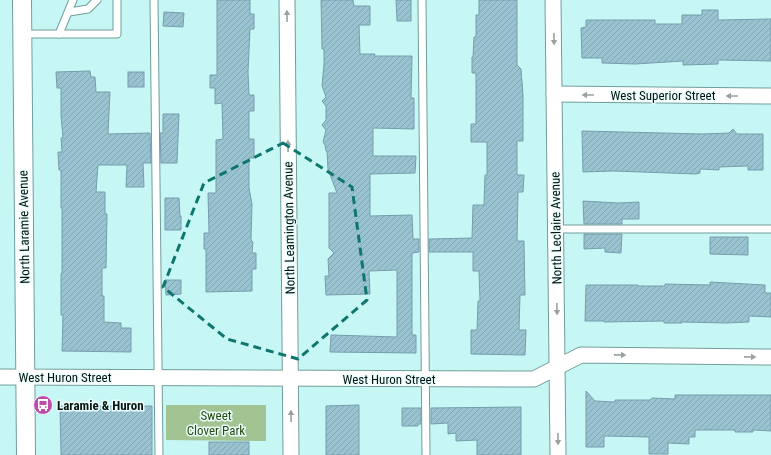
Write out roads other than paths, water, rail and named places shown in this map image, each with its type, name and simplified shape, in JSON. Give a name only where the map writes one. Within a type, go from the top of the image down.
[{"type":"street","name":"North Laramie Avenue","points":[[22,0],[26,455]]},
{"type":"street","name":"North Leamington Avenue","points":[[287,0],[291,455]]},
{"type":"street","name":"North Leclaire Avenue","points":[[554,0],[558,455]]},
{"type":"street","name":"West Superior Street","points":[[554,94],[771,96]]},
{"type":"street","name":"West Huron Street","points":[[0,377],[534,379],[581,355],[771,357]]},
{"type":"lane","points":[[59,34],[73,0]]},
{"type":"lane","points":[[69,12],[88,9],[97,0]]},
{"type":"lane","points":[[22,34],[118,34],[118,0]]},
{"type":"lane","points":[[154,0],[158,455]]},
{"type":"lane","points":[[422,0],[426,455]]},
{"type":"lane","points":[[556,229],[771,229]]},
{"type":"place","name":"Laramie & Huron","points":[[43,405]]},
{"type":"park label","name":"Sweet Clover Park","points":[[216,422]]}]
